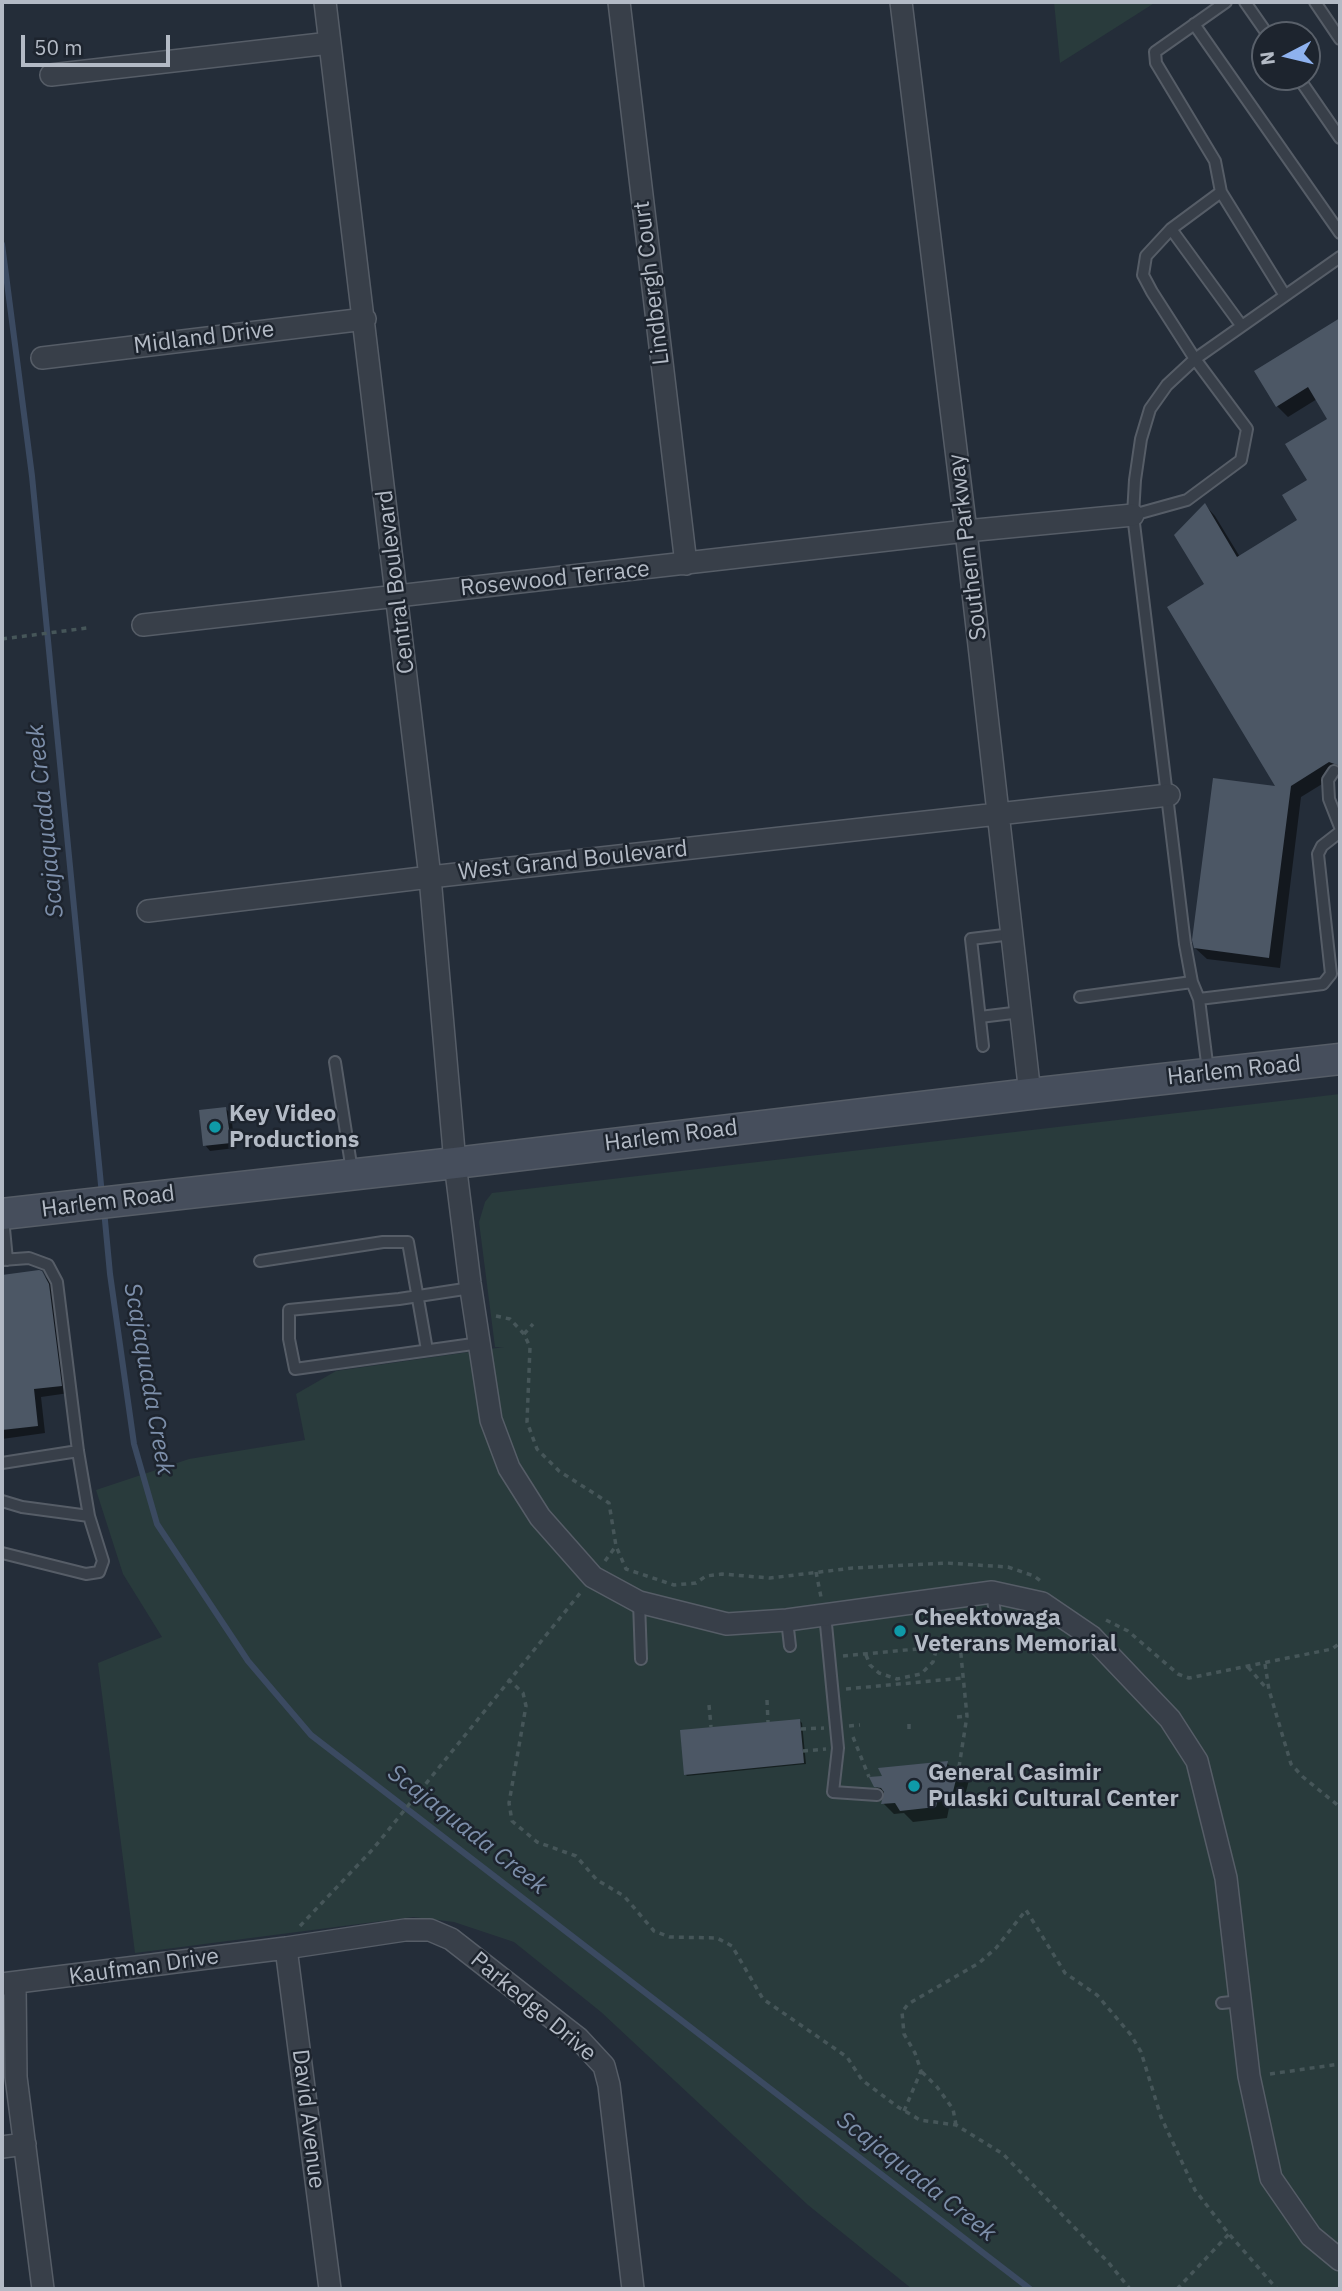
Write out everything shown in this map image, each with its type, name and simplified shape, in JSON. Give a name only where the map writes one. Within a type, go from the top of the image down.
[{"type":"main road","name":"Harlem Road","points":[[2,1214],[1340,1059]]},
{"type":"street","name":"Central Boulevard","points":[[325,2],[430,877],[455,1163],[491,1420],[509,1468],[540,1517],[593,1577]]},
{"type":"street","name":"Lindbergh Court","points":[[619,2],[686,564]]},
{"type":"street","name":"Southern Parkway","points":[[901,2],[966,531],[1030,1094]]},
{"type":"street","points":[[51,75],[330,43]]},
{"type":"street","name":"Midland Drive","points":[[42,358],[365,319]]},
{"type":"street","name":"Rosewood Terrace","points":[[143,625],[966,531],[1133,515]]},
{"type":"street","name":"West Grand Boulevard","points":[[148,911],[1169,795]]},
{"type":"street","points":[[593,1577],[639,1602],[726,1624],[787,1620],[992,1592],[1042,1603],[1092,1637],[1202,1760],[1231,1877],[1231,2002],[1271,2178],[1311,2236],[1340,2260]]},
{"type":"street","name":"Parkedge Drive","points":[[286,1948],[405,1930],[430,1930],[451,1939],[578,2038],[604,2066],[633,2289]]},
{"type":"street","name":"Kaufman Drive","points":[[8,1984],[286,1948]]},
{"type":"street","name":"David Avenue","points":[[286,1948],[330,2289]]},
{"type":"street","points":[[8,1984],[16,2077],[43,2289]]},
{"type":"street","points":[[2,2147],[25,2144]]},
{"type":"lane","points":[[1226,2],[1155,52],[1156,63],[1215,161],[1221,192],[1284,294]]},
{"type":"lane","points":[[1245,2],[1258,21]]},
{"type":"lane","points":[[1315,2],[1340,39]]},
{"type":"lane","points":[[1194,24],[1340,233]]},
{"type":"lane","points":[[1308,91],[1340,138]]},
{"type":"lane","points":[[1133,515],[1187,500],[1241,460],[1247,429],[1195,359],[1143,275],[1146,256],[1171,229],[1221,192]]},
{"type":"lane","points":[[1171,229],[1241,325]]},
{"type":"lane","points":[[1208,1074],[1199,999],[1192,982],[1133,515],[1141,439],[1150,409],[1167,385],[1195,359],[1340,257]]},
{"type":"lane","points":[[1199,999],[1323,984],[1331,974],[1318,854],[1322,846],[1340,829],[1329,799],[1328,780],[1334,771]]},
{"type":"lane","points":[[984,1046],[971,939],[1012,934]]},
{"type":"lane","points":[[1080,997],[1192,982]]},
{"type":"lane","points":[[980,1017],[1021,1012]]},
{"type":"lane","points":[[335,1062],[353,1174]]},
{"type":"lane","points":[[2,1214],[5,1260],[29,1258],[48,1265],[57,1282],[78,1451],[89,1516],[103,1561],[99,1572],[86,1574],[2,1553]]},
{"type":"lane","points":[[260,1261],[383,1242],[408,1242],[427,1350]]},
{"type":"lane","points":[[471,1288],[289,1310],[289,1339],[295,1369],[480,1343]]},
{"type":"lane","points":[[2,1463],[78,1451]]},
{"type":"lane","points":[[2,1501],[22,1507],[89,1516]]},
{"type":"lane","points":[[992,1592],[995,1614]]},
{"type":"lane","points":[[639,1602],[641,1659]]},
{"type":"lane","points":[[825,1614],[838,1748],[833,1792],[877,1795]]},
{"type":"lane","points":[[787,1620],[790,1646]]},
{"type":"path","points":[[2,639],[86,628]]},
{"type":"path","points":[[476,1317],[496,1316],[510,1319],[524,1334],[530,1347],[527,1422],[537,1449],[559,1471],[609,1503],[616,1545],[626,1569],[674,1585],[696,1583],[706,1576],[722,1574],[770,1578],[946,1563],[1008,1567],[1034,1576],[1051,1589]]},
{"type":"path","points":[[524,1334],[533,1324]]},
{"type":"path","points":[[286,1948],[303,1921],[373,1849],[616,1545]]},
{"type":"path","points":[[816,1572],[825,1614]]},
{"type":"path","points":[[1098,1617],[1128,1631],[1178,1674],[1189,1678],[1332,1649],[1340,1643]]},
{"type":"path","points":[[829,1657],[991,1642]]},
{"type":"path","points":[[959,1767],[967,1716],[960,1645]]},
{"type":"path","points":[[865,1654],[870,1665],[879,1673],[897,1679],[921,1674],[933,1662],[937,1647]]},
{"type":"path","points":[[1265,1664],[1269,1690],[1291,1764],[1340,1807]]},
{"type":"path","points":[[1248,1667],[1269,1690]]},
{"type":"path","points":[[833,1690],[963,1678]]},
{"type":"path","points":[[508,1679],[523,1693],[526,1706],[509,1803],[512,1821],[537,1842],[576,1856],[597,1880],[624,1896],[654,1931],[670,1937],[717,1938],[732,1946],[763,1999],[847,2057],[862,2080],[904,2110],[920,2120],[956,2125],[1003,2154],[1099,2252],[1130,2289]]},
{"type":"path","points":[[766,1700],[768,1722]]},
{"type":"path","points":[[709,1704],[711,1727]]},
{"type":"path","points":[[957,1717],[967,1716]]},
{"type":"path","points":[[849,1726],[869,1777]]},
{"type":"path","points":[[956,2125],[953,2109],[921,2071],[904,2034],[902,2012],[908,2004],[979,1964],[996,1948],[1026,1910],[1065,1973],[1097,1994],[1131,2035],[1141,2052],[1161,2117],[1195,2190],[1277,2289]]},
{"type":"path","points":[[1249,2076],[1340,2064]]},
{"type":"path","points":[[904,2110],[921,2071]]},
{"type":"path","points":[[1177,2289],[1229,2234]]},
{"type":"shaded area","points":[[1054,2],[1156,2],[1060,63]]},
{"type":"shaded area","points":[[1340,1094],[1340,2289],[912,2289],[808,2205],[601,2012],[514,1942],[454,1922],[413,1917],[135,1953],[98,1663],[162,1637],[123,1574],[96,1490],[189,1459],[305,1440],[296,1394],[336,1371],[504,1347],[495,1347],[479,1222],[485,1202],[492,1193]]},
{"type":"building","points":[[1340,318],[1340,766],[1329,762],[1291,786],[1269,958],[1194,948],[1192,940],[1213,778],[1275,786],[1167,607],[1204,584],[1174,535],[1205,503],[1237,557],[1297,520],[1282,495],[1307,480],[1285,444],[1327,419],[1308,387],[1276,407],[1254,371]]},
{"type":"building","name":"Key Video Productions","points":[[226,1107],[231,1143],[203,1146],[199,1110]]},
{"type":"building","points":[[39,1270],[49,1284],[62,1386],[34,1389],[38,1426],[2,1430],[2,1275]]},
{"type":"building","points":[[800,1719],[804,1763],[684,1775],[680,1730]]},
{"type":"building","name":"General Casimir Pulaski Cultural Center","points":[[948,1761],[946,1770],[959,1767],[952,1796],[938,1798],[936,1807],[900,1811],[895,1803],[881,1804],[884,1792],[881,1788],[874,1787],[869,1777],[882,1776],[878,1768]]},
{"type":"waterway","name":"Scajaquada Creek","points":[[2,244],[32,476],[102,1195]]},
{"type":"waterway","name":"Scajaquada Creek","points":[[104,1210],[110,1274],[134,1444],[157,1524],[248,1661],[311,1735],[1030,2289]]},
{"type":"place","name":"Key Video Productions","points":[[215,1127]]},
{"type":"place","name":"Cheektowaga Veterans Memorial","points":[[900,1631]]},
{"type":"place","name":"General Casimir Pulaski Cultural Center","points":[[914,1786]]}]
